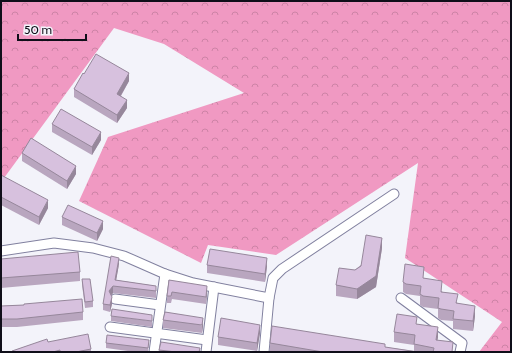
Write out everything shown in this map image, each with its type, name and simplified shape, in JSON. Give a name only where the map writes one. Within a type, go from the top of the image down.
[{"type":"street","points":[[264,352],[269,298],[273,278],[282,269],[394,194]]},
{"type":"street","points":[[1,251],[54,243],[93,248],[124,256],[165,274],[193,283],[269,298]]},
{"type":"street","points":[[154,352],[165,274]]},
{"type":"street","points":[[206,352],[214,288]]},
{"type":"street","points":[[401,298],[462,343],[460,352]]},
{"type":"street","points":[[116,299],[160,305]]},
{"type":"street","points":[[110,327],[207,340]]},
{"type":"green space","points":[[1,1],[511,1],[511,352],[479,352],[502,322],[405,258],[418,163],[276,255],[208,245],[201,263],[79,201],[108,137],[244,93],[164,44],[114,28],[4,178],[1,177]]},
{"type":"building","points":[[96,54],[129,73],[117,94],[127,100],[117,115],[74,89]]},
{"type":"building","points":[[61,109],[101,132],[92,147],[52,124]]},
{"type":"building","points":[[31,138],[76,166],[67,181],[22,153]]},
{"type":"building","points":[[1,175],[48,200],[39,217],[1,197]]},
{"type":"building","points":[[68,205],[103,221],[97,233],[62,217]]},
{"type":"building","points":[[366,235],[382,238],[376,276],[357,289],[336,285],[339,268],[355,270],[361,266]]},
{"type":"building","points":[[210,249],[267,258],[265,274],[207,265]]},
{"type":"building","points":[[78,252],[80,272],[1,278],[1,259]]},
{"type":"building","points":[[111,256],[119,258],[115,280],[156,286],[156,291],[113,286],[109,291],[112,297],[110,305],[103,304]]},
{"type":"building","points":[[405,264],[424,267],[423,278],[442,281],[441,292],[458,294],[456,303],[475,306],[473,321],[453,319],[454,311],[438,308],[439,298],[423,296],[420,294],[421,286],[406,284],[403,282]]},
{"type":"building","points":[[82,279],[90,279],[93,301],[85,302]]},
{"type":"building","points":[[169,280],[207,286],[206,297],[172,292],[171,296],[167,296]]},
{"type":"building","points":[[82,299],[83,312],[17,319],[1,319],[1,306]]},
{"type":"building","points":[[112,309],[152,315],[152,321],[111,316]]},
{"type":"building","points":[[165,312],[203,318],[202,325],[163,320]]},
{"type":"building","points":[[397,314],[417,317],[416,324],[438,327],[436,340],[453,342],[452,352],[433,352],[434,348],[414,344],[415,335],[394,332]]},
{"type":"building","points":[[221,318],[260,325],[257,343],[218,337]]},
{"type":"building","points":[[272,326],[385,344],[385,347],[418,352],[323,352],[270,343]]},
{"type":"building","points":[[88,334],[91,349],[76,352],[60,352],[60,350],[53,352],[12,352],[47,339],[48,342]]},
{"type":"building","points":[[107,335],[149,340],[148,348],[106,343]]},
{"type":"building","points":[[161,342],[200,348],[199,352],[159,350]]}]
